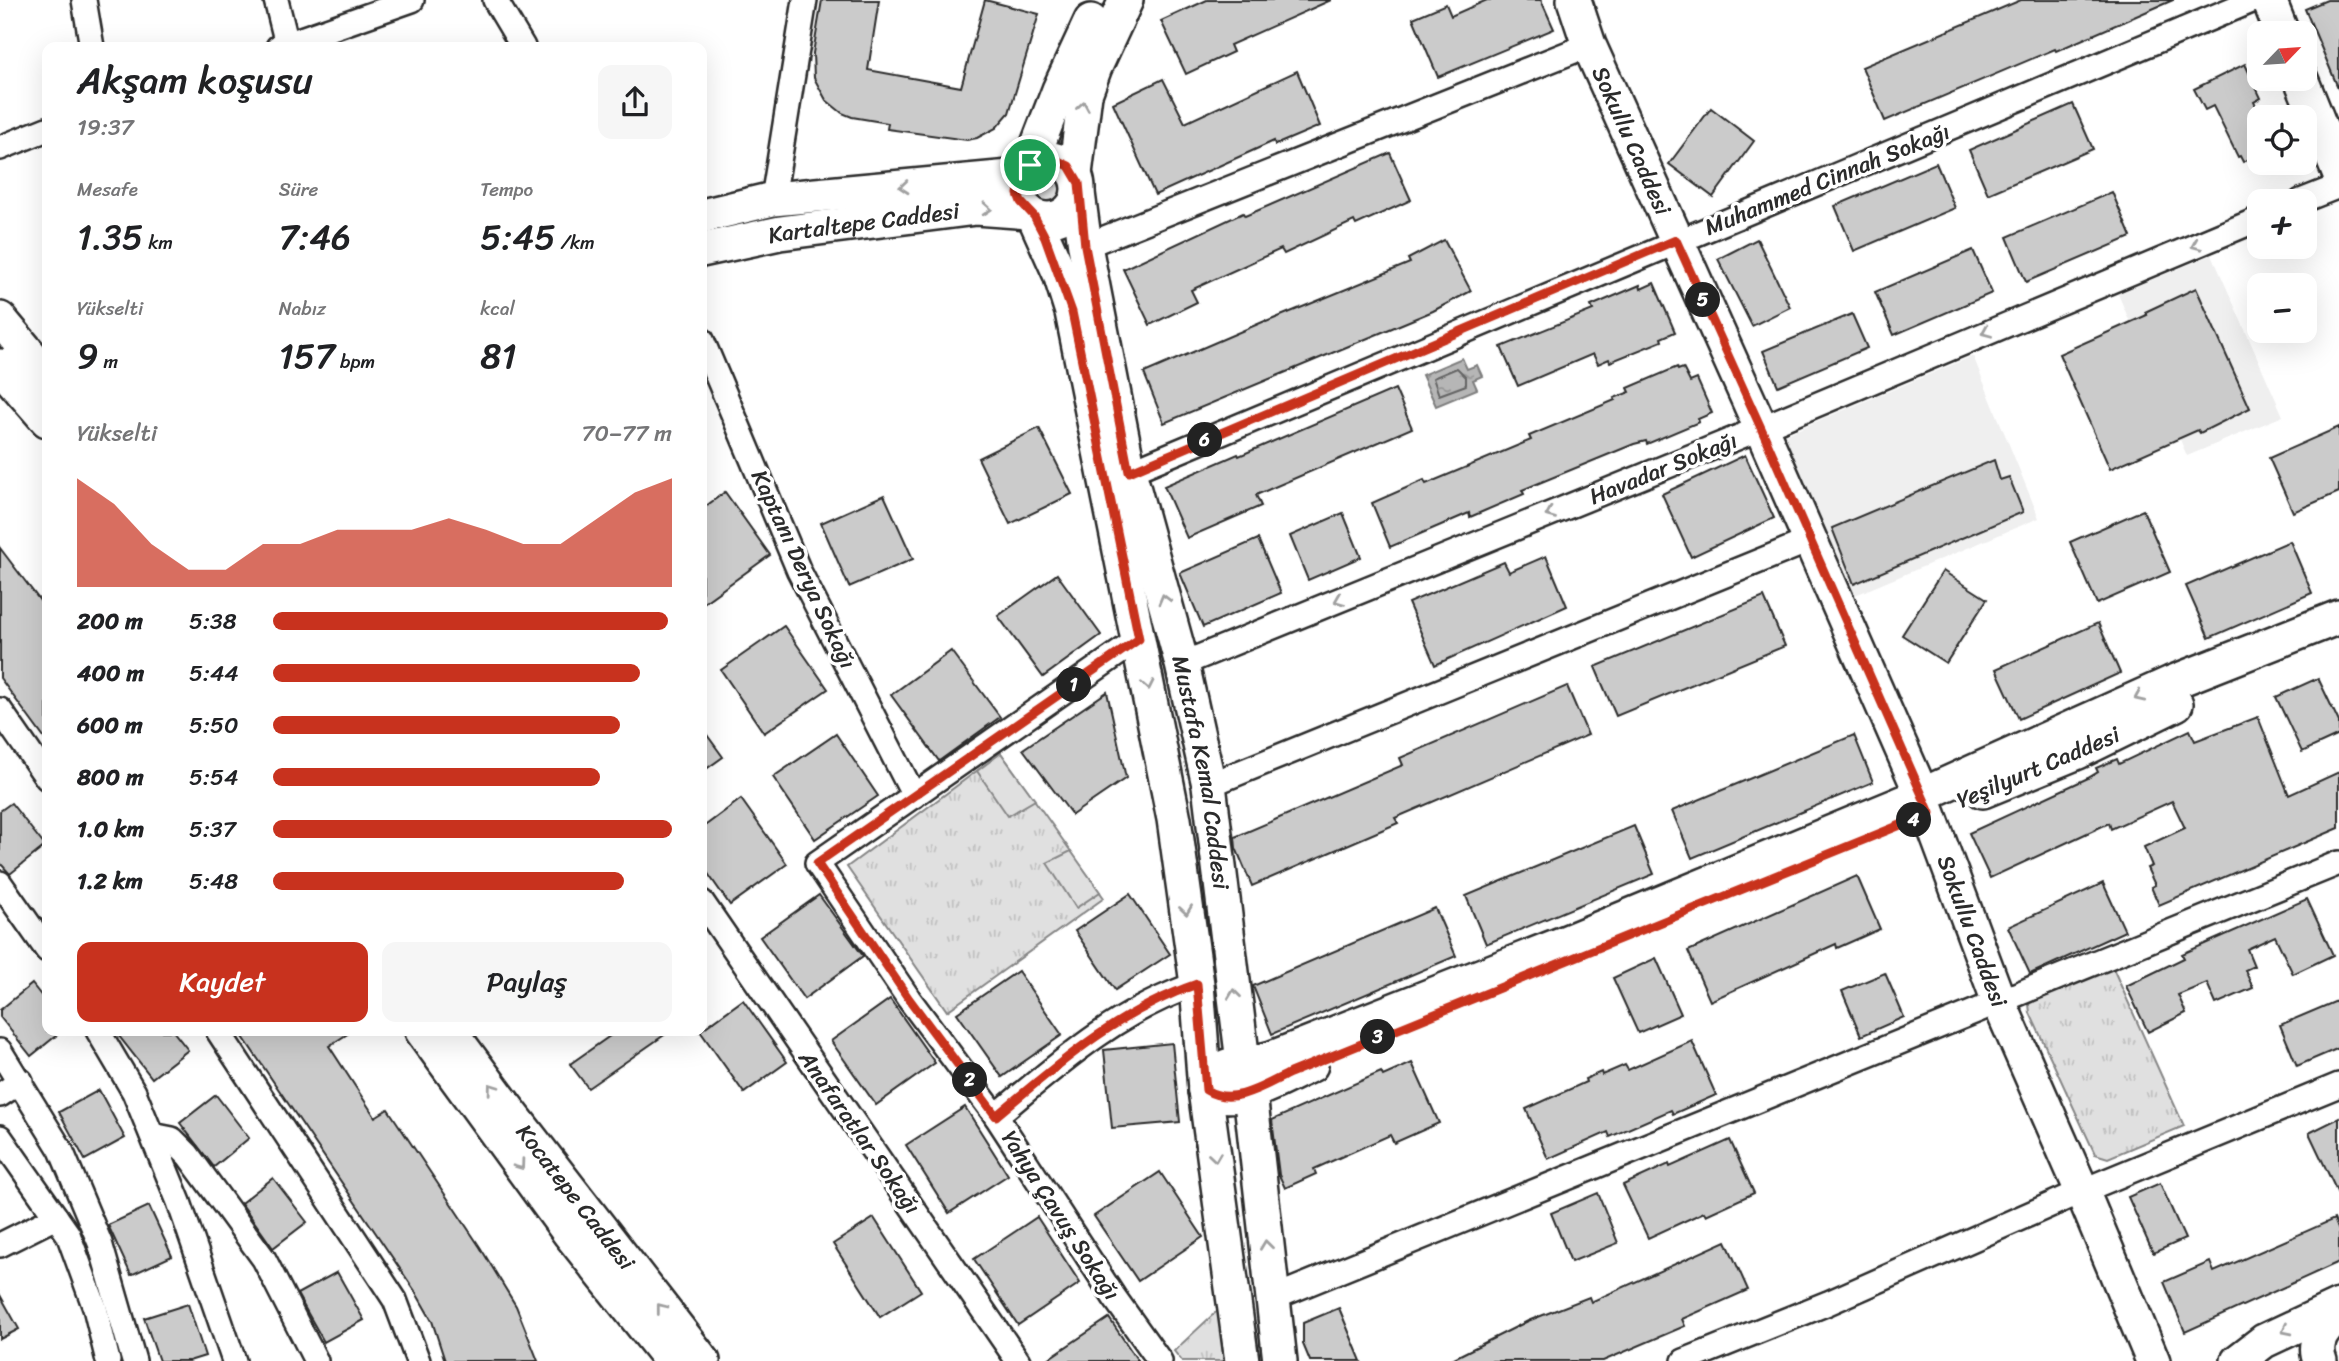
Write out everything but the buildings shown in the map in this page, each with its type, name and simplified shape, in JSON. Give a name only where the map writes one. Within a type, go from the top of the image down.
[{"type":"main road","points":[[1025,171],[1042,159],[1052,158],[1069,166],[1077,183],[1070,210],[1062,216],[1043,219],[1032,214],[1021,202],[1018,194],[1025,171],[1059,90],[1101,0]]},
{"type":"main road","name":"Mustafa Kemal Caddesi","points":[[1126,0],[1085,94],[1077,183],[1085,246],[1129,472],[1182,664],[1209,785],[1280,1361]]},
{"type":"main road","points":[[2269,0],[2277,21]]},
{"type":"main road","name":"Sokullu Caddesi","points":[[1580,2],[1589,45],[1926,804],[1999,1002],[2153,1361]]},
{"type":"main road","points":[[2306,91],[2339,173]]},
{"type":"main road","name":"Kartaltepe Caddesi","points":[[707,215],[774,199],[1025,171]]},
{"type":"main road","name":"Kartaltepe Caddesi","points":[[707,249],[780,233],[976,208],[1032,214]]},
{"type":"main road","name":"Mustafa Kemal Caddesi","points":[[1032,214],[1060,274],[1072,312],[1174,819],[1197,984],[1206,1090],[1242,1361]]},
{"type":"main road","points":[[0,319],[16,368],[42,412]]},
{"type":"main road","name":"Yeşilyurt Caddesi","points":[[1926,804],[2171,682],[2339,617]]},
{"type":"main road","name":"Yeşilyurt Caddesi","points":[[1206,1090],[1224,1096],[1246,1077],[1257,1062],[1926,804],[2078,752],[2180,702],[2339,637]]},
{"type":"main road","name":"Kocatepe Caddesi","points":[[426,1036],[570,1234],[671,1361]]},
{"type":"main road","name":"Kocatepe Caddesi","points":[[454,1036],[703,1361]]},
{"type":"main road","points":[[2238,1361],[2264,1341],[2339,1306]]},
{"type":"main road","points":[[2320,1361],[2319,1338],[2324,1328],[2339,1315]]},
{"type":"street","points":[[84,0],[91,42]]},
{"type":"street","points":[[276,0],[281,42]]},
{"type":"street","points":[[308,42],[334,38],[412,0]]},
{"type":"street","points":[[495,0],[520,42]]},
{"type":"street","points":[[774,199],[805,0]]},
{"type":"street","name":"Muhammed Cinnah Sokağı","points":[[1129,472],[1676,240],[2254,0]]},
{"type":"street","points":[[1085,246],[1589,45]]},
{"type":"street","points":[[0,148],[42,132]]},
{"type":"street","points":[[2317,195],[2339,186]]},
{"type":"street","name":"Havadar Sokağı","points":[[1182,664],[1761,428],[2247,224]]},
{"type":"street","name":"Kaptanı Derya Sokağı","points":[[707,352],[799,571],[914,796]]},
{"type":"street","points":[[1209,785],[1811,540]]},
{"type":"street","points":[[914,796],[1139,639]]},
{"type":"street","points":[[0,710],[42,771]]},
{"type":"street","name":"Yahya Çavuş Sokağı","points":[[914,796],[817,863],[909,999],[996,1116],[1114,1297],[1160,1361]]},
{"type":"street","points":[[1273,1298],[2339,863]]},
{"type":"street","points":[[0,883],[42,943]]},
{"type":"street","name":"Anafaratlar Sokağı","points":[[707,909],[1018,1361]]},
{"type":"street","points":[[996,1116],[1078,1048],[1130,1014],[1197,984]]},
{"type":"street","points":[[101,1036],[134,1092],[152,1135],[179,1202],[234,1361]]},
{"type":"street","points":[[221,1036],[395,1300],[418,1361]]},
{"type":"street","points":[[0,1051],[61,1150],[100,1243],[134,1361]]},
{"type":"street","points":[[0,1095],[20,1081]]},
{"type":"street","points":[[1684,1361],[1828,1303],[2082,1191],[2339,1085]]},
{"type":"street","points":[[152,1135],[172,1139],[188,1155],[264,1259],[316,1361]]},
{"type":"street","points":[[0,1137],[68,1234],[96,1308],[107,1361]]},
{"type":"street","points":[[0,1245],[56,1217]]},
{"type":"shaded area","points":[[2212,255],[2247,334],[2247,343],[2251,343],[2283,416],[2187,456],[2118,294]]},
{"type":"shaded area","points":[[1973,356],[2039,518],[1853,596],[1782,436]]},
{"type":"green space","points":[[1050,171],[1063,177],[1069,190],[1063,203],[1050,209],[1037,203],[1031,190],[1037,177]]},
{"type":"green space","points":[[1001,753],[1104,898],[947,1011],[847,867]]},
{"type":"green space","points":[[1001,753],[1035,800],[1008,816],[977,771]]},
{"type":"green space","points":[[1071,851],[1100,892],[1076,908],[1047,863]]},
{"type":"green space","points":[[2112,966],[2184,1126],[2108,1158],[2095,1154],[2030,1013],[2029,1004],[2035,997]]},
{"type":"green space","points":[[1218,1310],[1224,1361],[1182,1361],[1174,1351]]},
{"type":"water","points":[[1462,358],[1467,369],[1477,365],[1482,376],[1473,380],[1477,389],[1436,406],[1422,375]]},
{"type":"route","points":[[1042,159],[1061,161],[1069,166],[1079,183],[1085,246],[1129,472],[1676,240],[1930,813],[1290,1073],[1250,1093],[1224,1096],[1206,1090],[1197,984],[1130,1014],[1078,1048],[996,1116],[909,999],[817,863],[1139,639],[1072,312],[1045,237],[1018,194],[1021,176],[1030,165],[1042,159]]}]
